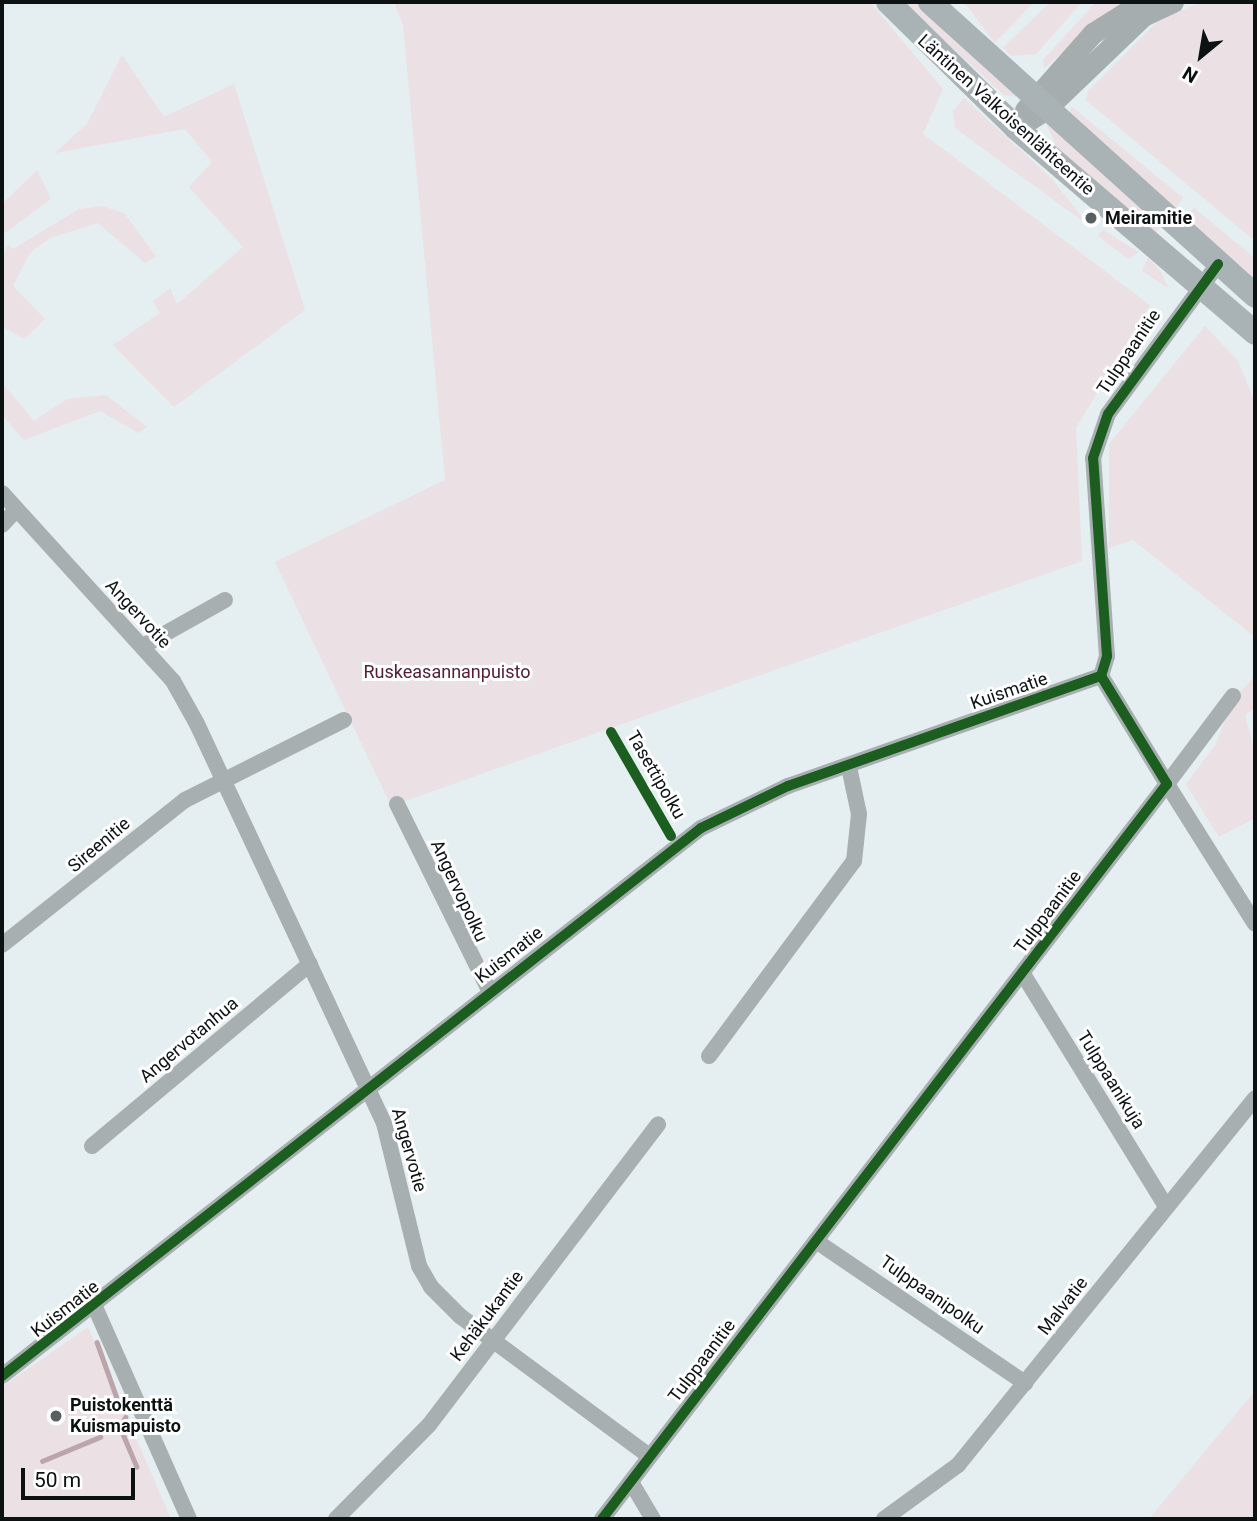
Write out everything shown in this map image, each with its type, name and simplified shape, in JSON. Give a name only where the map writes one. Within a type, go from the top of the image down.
[{"type":"main road","name":"Läntinen Valkoisenlähteentie","points":[[888,2],[1016,128],[1255,333]]},
{"type":"main road","name":"Läntinen Valkoisenlähteentie","points":[[930,2],[1038,104],[1255,296]]},
{"type":"main road","points":[[1016,128],[1093,33],[1142,2]]},
{"type":"main road","points":[[1038,104],[1105,47],[1173,2]]},
{"type":"street","name":"Tulppaanitie","points":[[1101,676],[1107,656],[1097,433],[1199,285],[1218,264]]},
{"type":"street","name":"Angervotie","points":[[2,493],[173,681],[222,777],[369,1087],[384,1123],[419,1266],[431,1287],[493,1341],[649,1456]]},
{"type":"street","points":[[2,525],[16,510]]},
{"type":"street","points":[[143,646],[225,600]]},
{"type":"street","name":"Kuismatie","points":[[2,1376],[95,1307],[369,1087],[701,828],[746,803],[1101,676]]},
{"type":"street","points":[[1101,676],[1255,924]]},
{"type":"street","name":"Tulppaanitie","points":[[602,1519],[1023,974],[1233,696]]},
{"type":"street","points":[[222,777],[344,720]]},
{"type":"street","points":[[709,1056],[854,861],[859,814],[849,767]]},
{"type":"street","name":"Sireenitie","points":[[2,945],[222,777]]},
{"type":"street","name":"Angervopolku","points":[[397,804],[490,992]]},
{"type":"street","name":"Angervotanhua","points":[[92,1146],[310,964]]},
{"type":"street","name":"Tulppaanikuja","points":[[1023,974],[1166,1206]]},
{"type":"street","name":"Malvatie","points":[[884,1519],[958,1465],[1255,1097]]},
{"type":"street","name":"Kehäkukantie","points":[[336,1519],[412,1446],[658,1124]]},
{"type":"street","name":"Tulppaanipolku","points":[[816,1241],[1025,1382]]},
{"type":"street","points":[[95,1307],[189,1519]]},
{"type":"street","points":[[631,1482],[653,1519]]},
{"type":"green space","name":"Ruskeasannanpuisto","points":[[394,2],[870,2],[943,89],[923,134],[1150,305],[1076,428],[1082,561],[391,806],[275,562],[445,480],[403,25]]},
{"type":"green space","points":[[902,2],[922,2],[1020,97],[1004,95]]},
{"type":"green space","points":[[964,2],[1034,2],[995,43]]},
{"type":"green space","points":[[1050,2],[1082,2],[1036,54],[1011,56],[1003,48]]},
{"type":"green space","points":[[1096,2],[1124,2],[1044,68],[1043,60]]},
{"type":"green space","points":[[1255,2],[1255,241],[1086,100],[1088,91],[1160,19],[1197,4]]},
{"type":"green space","points":[[122,55],[164,117],[234,84],[305,310],[174,407],[113,345],[160,313],[153,301],[170,288],[177,304],[243,247],[189,187],[212,162],[185,129],[55,153],[87,124]]},
{"type":"green space","points":[[964,98],[1052,179],[1088,225],[955,128],[953,111]]},
{"type":"green space","points":[[1071,106],[1183,198],[1174,210],[1070,113]]},
{"type":"green space","points":[[1045,121],[1163,224],[1152,236],[1061,156]]},
{"type":"green space","points":[[37,170],[51,199],[2,235],[2,204]]},
{"type":"green space","points":[[102,206],[124,213],[156,256],[145,263],[98,223],[50,238],[30,253],[13,286],[45,319],[24,339],[2,326],[2,258],[8,245],[13,249],[79,209]]},
{"type":"green space","points":[[1194,208],[1255,258],[1255,281],[1183,220]]},
{"type":"green space","points":[[1103,230],[1139,252],[1129,259],[1098,236]]},
{"type":"green space","points":[[1148,258],[1160,270],[1168,288],[1142,271]]},
{"type":"green space","points":[[1205,326],[1238,361],[1255,402],[1255,637],[1133,540],[1109,548],[1109,444]]},
{"type":"green space","points":[[2,383],[34,421],[67,399],[106,395],[147,427],[138,433],[100,411],[24,440],[2,415]]},
{"type":"green space","points":[[1255,676],[1255,709],[1245,715],[1255,753],[1255,818],[1219,837],[1186,784],[1216,744],[1234,698]]},
{"type":"green space","points":[[88,1327],[171,1519],[2,1519],[2,1387]]},
{"type":"green space","points":[[1255,1391],[1255,1519],[1149,1519]]},
{"type":"waterway","points":[[97,1342],[118,1401]]},
{"type":"waterway","points":[[126,1417],[120,1427],[137,1467]]},
{"type":"waterway","points":[[42,1461],[100,1437]]},
{"type":"cycle path","points":[[602,1519],[1167,784],[1101,676],[1107,656],[1093,458],[1108,414],[1218,264]]},
{"type":"cycle path","points":[[2,1376],[701,828],[788,786],[1101,676]]},
{"type":"cycle path","name":"Tasettipolku","points":[[611,732],[671,836]]},
{"type":"place","name":"Meiramitie","points":[[1091,218]]},
{"type":"place","name":"Puistokenttä Kuismapuisto","points":[[56,1416]]}]
